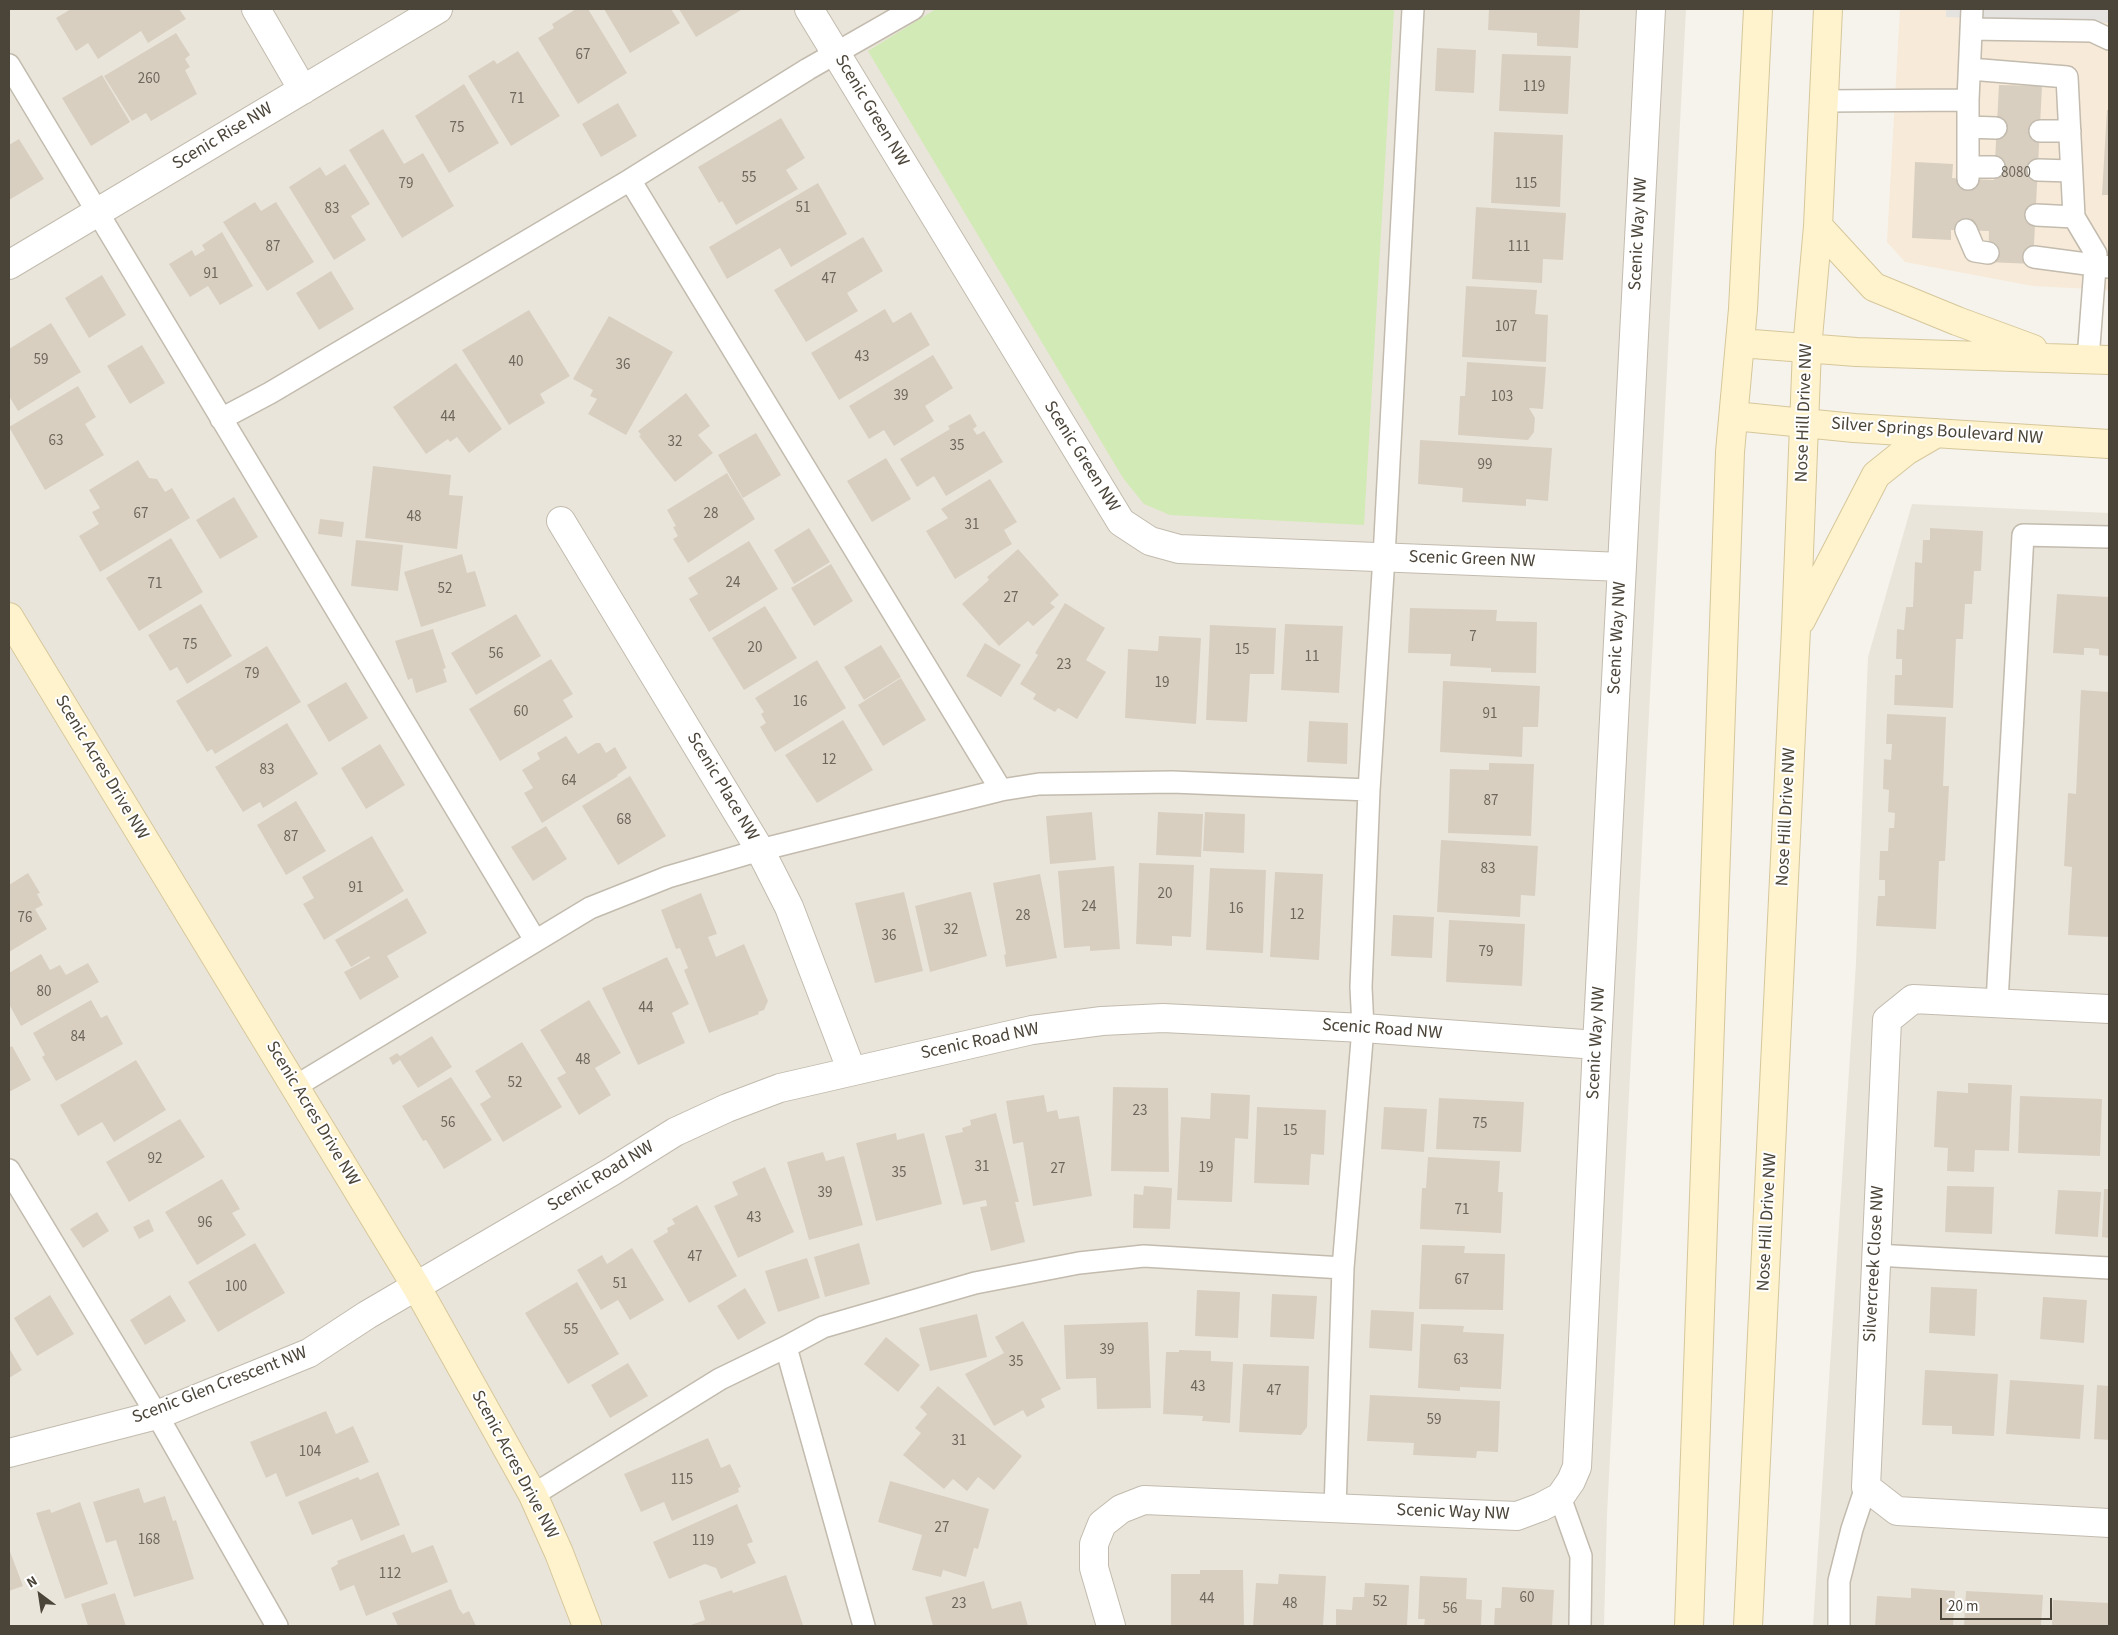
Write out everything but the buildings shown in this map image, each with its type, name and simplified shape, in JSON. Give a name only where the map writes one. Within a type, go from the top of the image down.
[{"type":"main road","points":[[1688,1626],[1730,452],[1740,343],[1758,9]]},
{"type":"main road","name":"Nose Hill Drive NW","points":[[1748,1626],[1796,629],[1807,349],[1818,226],[1828,9]]},
{"type":"main road","points":[[1818,226],[1874,287],[1957,321],[2056,358]]},
{"type":"main road","points":[[1740,343],[1807,349],[2099,360]]},
{"type":"main road","name":"Silver Springs Boulevard NW","points":[[1734,416],[1854,428],[2109,444]]},
{"type":"main road","points":[[1796,629],[1876,475],[1906,451],[1937,433]]},
{"type":"main road","name":"Scenic Acres Drive NW","points":[[9,617],[416,1286],[533,1495],[560,1553],[587,1626]]},
{"type":"street","points":[[256,9],[303,90]]},
{"type":"street","name":"Scenic Rise NW","points":[[9,266],[438,9]]},
{"type":"street","name":"Scenic Green NW","points":[[809,9],[1121,522],[1150,541],[1178,549],[1622,567]]},
{"type":"street","name":"Scenic Way NW","points":[[1111,1626],[1094,1568],[1094,1544],[1102,1524],[1121,1509],[1144,1500],[1517,1516],[1541,1507],[1560,1496],[1571,1481],[1577,1466],[1651,9]]},
{"type":"street","name":"Scenic Place NW","points":[[561,520],[760,850],[789,907],[851,1070]]},
{"type":"street","name":"Silvercreek Close NW","points":[[1866,1487],[1887,1020],[1913,999],[2109,1009]]},
{"type":"street","name":"Scenic Road NW","points":[[416,1286],[611,1172],[674,1132],[726,1108],[780,1088],[851,1070],[1032,1030],[1102,1021],[1163,1018],[1363,1028],[1597,1045]]},
{"type":"street","name":"Scenic Glen Crescent NW","points":[[9,1453],[156,1415],[309,1352],[416,1286]]},
{"type":"street","points":[[1866,1487],[1897,1511],[2109,1523]]},
{"type":"lane","points":[[221,419],[630,180],[836,53],[913,9]]},
{"type":"lane","points":[[1335,1509],[1343,1268],[1363,1028],[1361,987],[1369,790],[1384,557],[1413,9]]},
{"type":"lane","points":[[1994,167],[1968,173],[1971,19],[2092,31],[2109,39]]},
{"type":"lane","points":[[9,66],[535,940]]},
{"type":"lane","points":[[1970,69],[2067,77],[2074,217],[2102,267],[2099,360]]},
{"type":"lane","points":[[1823,101],[1968,100]]},
{"type":"lane","points":[[1968,127],[1996,128]]},
{"type":"lane","points":[[2040,130],[2070,132]]},
{"type":"lane","points":[[2038,170],[2072,171]]},
{"type":"lane","points":[[630,180],[1001,790]]},
{"type":"lane","points":[[2036,215],[2074,217]]},
{"type":"lane","points":[[1966,230],[1975,251],[1988,253]]},
{"type":"lane","points":[[2034,257],[2102,267]]},
{"type":"lane","points":[[1997,1002],[2023,535],[2109,537]]},
{"type":"lane","points":[[296,1086],[590,908],[668,877],[760,850],[1001,790],[1039,784],[1172,782],[1369,790]]},
{"type":"lane","points":[[9,1170],[156,1415],[271,1625]]},
{"type":"lane","points":[[1876,1255],[2109,1268]]},
{"type":"lane","points":[[533,1495],[720,1378],[786,1347],[823,1327],[975,1283],[1079,1263],[1144,1256],[1343,1268]]},
{"type":"lane","points":[[786,1347],[864,1626]]},
{"type":"lane","points":[[1839,1626],[1839,1581],[1852,1529],[1866,1487]]},
{"type":"lane","points":[[1560,1496],[1582,1556],[1580,1626]]},
{"type":"shaded area","points":[[9,9],[1686,9],[1607,1514],[1604,1626],[9,1626]]},
{"type":"shaded area","points":[[1900,9],[2109,9],[2109,290],[2033,286],[1905,262],[1887,242]]},
{"type":"shaded area","points":[[1946,9],[2109,9],[2109,23],[1946,17]]},
{"type":"shaded area","points":[[1912,504],[2109,513],[2109,1626],[1813,1626],[1856,963],[1868,657]]},
{"type":"green space","points":[[936,9],[1394,9],[1364,525],[1170,515],[1144,504],[1123,478],[868,51]]}]
